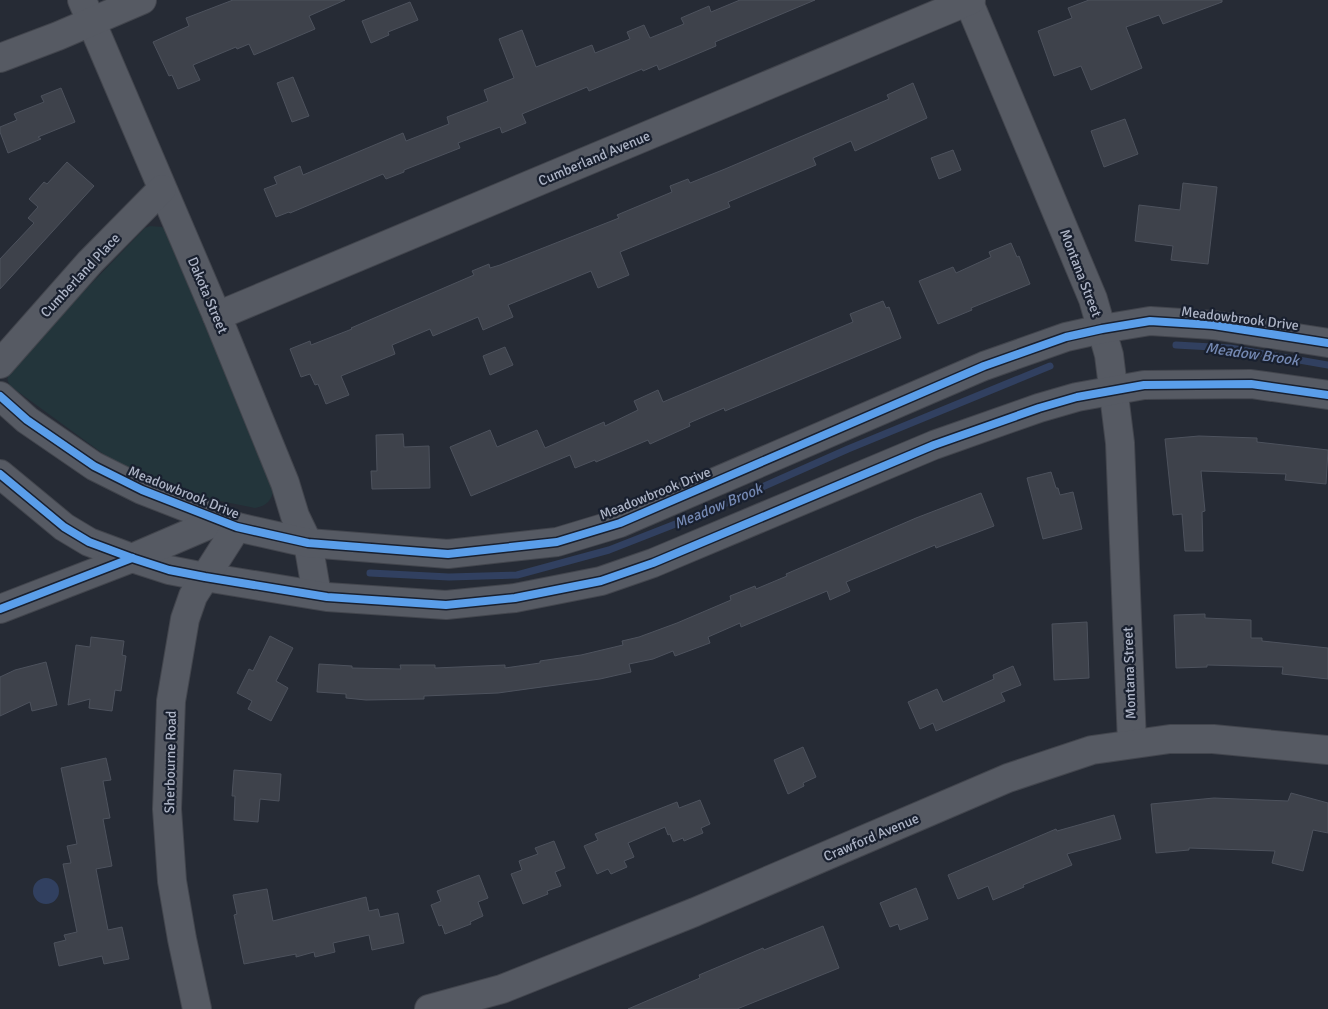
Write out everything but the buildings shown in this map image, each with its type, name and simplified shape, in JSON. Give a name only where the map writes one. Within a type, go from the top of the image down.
[{"type":"street","points":[[0,58],[87,11],[142,0]]},
{"type":"street","name":"Cumberland Avenue","points":[[217,316],[969,0]]},
{"type":"street","name":"Montana Street","points":[[969,0],[1093,299],[1109,355],[1120,443],[1132,743]]},
{"type":"street","name":"Dakota Street","points":[[87,11],[217,316],[285,483],[295,516],[308,544],[317,595]]},
{"type":"street","name":"Cumberland Place","points":[[0,364],[90,262],[162,189]]},
{"type":"street","name":"Meadowbrook Drive","points":[[0,396],[27,420],[94,466],[142,490],[227,524],[308,544],[448,554],[557,542],[620,523],[984,366],[1066,337],[1150,321],[1204,324],[1328,343]]},
{"type":"street","points":[[0,474],[64,527],[89,542],[169,570],[317,595],[446,605],[515,598],[601,581],[653,563],[934,445],[1039,408],[1077,397],[1144,385],[1251,384],[1328,395]]},
{"type":"street","points":[[0,609],[227,524]]},
{"type":"street","name":"Sherbourne Road","points":[[197,1009],[172,881],[167,809],[171,701],[185,619],[193,596],[205,577],[227,524]]},
{"type":"street","name":"Crawford Avenue","points":[[429,1009],[502,989],[696,912],[1008,778],[1092,750],[1170,739],[1213,739],[1328,750]]},
{"type":"shaded area","points":[[150,226],[162,227],[166,230],[274,488],[272,496],[263,506],[255,508],[190,495],[124,469],[13,388],[8,381],[11,367],[145,228]]},
{"type":"water","points":[[46,878],[55,882],[59,891],[55,900],[46,904],[37,900],[33,891],[37,882]]},
{"type":"waterway","name":"Meadow Brook","points":[[1176,345],[1230,348],[1328,365]]},
{"type":"waterway","name":"Meadow Brook","points":[[370,573],[449,577],[517,575],[609,550],[706,512],[848,449],[1050,366]]},
{"type":"cycle path","points":[[0,396],[27,420],[94,466],[142,490],[237,527],[308,543],[448,554],[557,542],[620,523],[984,366],[1066,337],[1150,321],[1213,325],[1328,343]]},
{"type":"cycle path","points":[[0,474],[64,527],[89,542],[169,570],[327,597],[446,605],[515,598],[601,581],[653,563],[934,445],[1039,408],[1077,397],[1144,385],[1251,384],[1328,395]]},
{"type":"cycle path","points":[[0,609],[132,558]]}]
